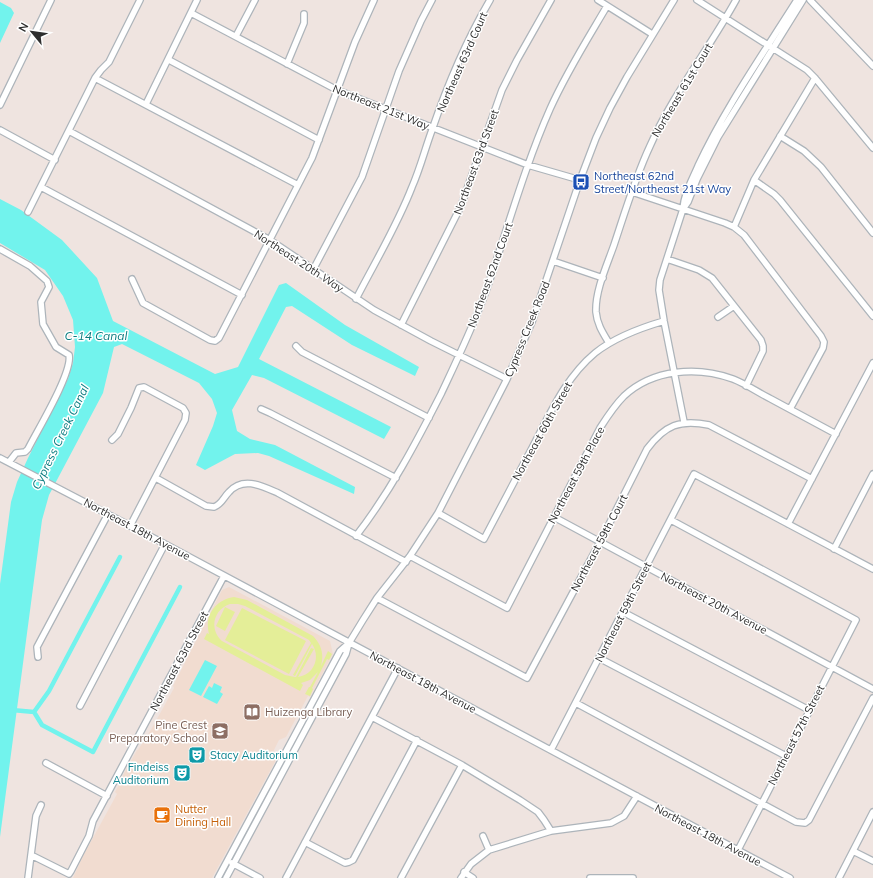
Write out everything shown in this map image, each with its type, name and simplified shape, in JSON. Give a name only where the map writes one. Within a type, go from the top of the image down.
[{"type":"street","points":[[0,105],[51,0]]},
{"type":"street","points":[[28,212],[95,78],[109,62],[140,0]]},
{"type":"street","points":[[146,104],[198,0]]},
{"type":"street","points":[[236,36],[254,0]]},
{"type":"street","points":[[132,279],[143,303],[210,340],[215,341],[220,338],[312,158],[355,42],[374,0]]},
{"type":"street","points":[[314,268],[362,177],[399,71],[432,0]]},
{"type":"street","name":"Northeast 63rd Court","points":[[356,299],[413,186],[432,128],[470,38],[490,0]]},
{"type":"street","name":"Northeast 63rd Street","points":[[401,325],[461,206],[502,90],[551,0]]},
{"type":"street","points":[[598,0],[652,34]]},
{"type":"street","name":"Cypress Creek Road","points":[[218,878],[340,651],[349,643],[377,598],[406,562],[438,513],[507,379],[532,322],[580,180],[596,138],[626,76],[674,0]]},
{"type":"street","points":[[697,0],[726,17],[807,70],[872,146]]},
{"type":"street","name":"Northeast 61st Court","points":[[609,343],[600,328],[596,313],[597,301],[603,278],[632,192],[650,146],[670,107],[736,0]]},
{"type":"street","points":[[797,0],[693,177],[683,201],[683,209],[660,280],[659,290],[684,422],[697,422],[709,425],[812,479]]},
{"type":"street","points":[[771,46],[803,0]]},
{"type":"street","points":[[810,0],[873,66]]},
{"type":"street","name":"Northeast 62nd Court","points":[[356,536],[396,478],[429,418],[460,355],[486,292],[528,165],[550,109],[575,60],[607,6]]},
{"type":"street","name":"Northeast 21st Way","points":[[191,13],[337,90],[528,165],[580,180]]},
{"type":"street","points":[[287,64],[304,23],[304,14]]},
{"type":"street","points":[[169,60],[319,140]]},
{"type":"street","points":[[95,78],[298,185]]},
{"type":"street","points":[[734,227],[754,180],[815,78]]},
{"type":"street","points":[[0,130],[55,160]]},
{"type":"street","name":"Northeast 20th Way","points":[[69,131],[270,240],[314,268],[356,299],[401,325],[507,379]]},
{"type":"street","points":[[780,136],[804,151],[821,167],[873,233]]},
{"type":"street","points":[[754,180],[780,200],[873,316]]},
{"type":"street","points":[[41,187],[242,295]]},
{"type":"street","points":[[632,192],[734,227],[744,235],[821,336],[824,342],[822,348],[790,409]]},
{"type":"street","points":[[0,249],[30,266],[47,281],[49,287],[41,302],[43,324],[56,347],[69,355],[70,359],[64,380],[28,449],[25,452],[16,453],[9,462]]},
{"type":"street","points":[[667,259],[699,270],[712,278],[761,340],[763,351],[746,386]]},
{"type":"street","points":[[553,261],[603,278]]},
{"type":"street","points":[[718,317],[734,306]]},
{"type":"street","name":"Northeast 60th Street","points":[[438,513],[484,539],[564,387],[574,374],[609,343],[636,330],[664,321]]},
{"type":"street","points":[[296,346],[302,352],[429,418]]},
{"type":"street","points":[[873,363],[788,524],[873,569]]},
{"type":"street","points":[[674,372],[703,372],[734,380],[836,434]]},
{"type":"street","name":"Northeast 59th Place","points":[[410,556],[507,608],[600,428],[612,410],[625,396],[639,385],[674,372]]},
{"type":"street","points":[[112,440],[118,434],[139,388],[144,387],[183,408],[186,413],[185,420],[130,526]]},
{"type":"street","points":[[261,409],[396,478]]},
{"type":"street","name":"Northeast 59th Court","points":[[377,598],[527,678],[600,542],[647,449],[655,438],[669,428],[684,422]]},
{"type":"street","name":"Northeast 18th Avenue","points":[[0,458],[165,544],[738,850],[780,876],[790,878]]},
{"type":"street","name":"Northeast 59th Street","points":[[551,750],[694,474],[788,524]]},
{"type":"street","points":[[834,549],[873,474]]},
{"type":"street","points":[[156,478],[206,506],[214,507],[222,502],[228,492],[234,487],[245,483],[260,485],[278,493],[406,562]]},
{"type":"street","points":[[38,657],[37,647],[108,514]]},
{"type":"street","name":"Northeast 20th Avenue","points":[[554,517],[873,689]]},
{"type":"street","name":"Northeast 57th Street","points":[[671,520],[856,620],[831,666],[738,850]]},
{"type":"street","points":[[80,706],[165,544]]},
{"type":"street","name":"Northeast 63rd Street","points":[[31,855],[69,874],[89,836],[93,821],[224,576]]},
{"type":"street","points":[[623,612],[809,710]]},
{"type":"street","name":"Cypress Creek Road","points":[[226,878],[346,654],[349,643]]},
{"type":"street","points":[[599,658],[786,756]]},
{"type":"street","points":[[286,878],[398,668]]},
{"type":"street","points":[[576,703],[796,822],[804,823],[809,820],[873,698]]},
{"type":"street","points":[[372,717],[462,765],[520,800],[538,812],[551,831]]},
{"type":"street","points":[[306,842],[345,863],[353,860],[417,740]]},
{"type":"street","points":[[46,763],[107,796]]},
{"type":"street","points":[[401,878],[462,765]]},
{"type":"street","points":[[460,878],[472,864],[489,850],[551,831],[611,823],[624,816],[637,796]]},
{"type":"street","points":[[28,878],[36,816],[42,805]]},
{"type":"street","points":[[839,878],[873,812]]},
{"type":"street","points":[[483,836],[489,850]]},
{"type":"street","points":[[853,851],[873,861]]},
{"type":"street","points":[[228,860],[260,878]]},
{"type":"street","points":[[464,872],[473,878]]},
{"type":"street","points":[[590,878],[633,878]]},
{"type":"shaded area","name":"Pine Crest Preparatory School","points":[[229,587],[330,641],[333,654],[310,697],[308,696],[286,737],[279,740],[273,752],[277,758],[212,878],[73,878],[83,856],[117,794],[115,792],[123,778],[122,777],[174,688],[173,686],[222,590]]},
{"type":"green space","points":[[234,597],[247,600],[313,636],[322,650],[321,666],[328,651],[332,654],[329,660],[327,659],[312,688],[313,689],[310,696],[305,694],[318,672],[310,680],[301,683],[303,685],[300,691],[204,639],[207,633],[209,634],[208,621],[212,610],[216,605]],"holes":[[[230,604],[245,606],[309,640],[311,643],[293,675],[295,676],[312,644],[315,649],[316,654],[316,660],[312,669],[304,676],[298,677],[314,649],[311,648],[295,677],[285,675],[222,641],[215,631],[214,626],[217,615],[224,607]]]},
{"type":"green space","points":[[225,607],[235,612],[225,631],[216,626]]},
{"type":"green space","points":[[242,608],[306,641],[289,674],[225,640]]},
{"type":"water","points":[[0,2],[11,8],[14,13],[0,43]]},
{"type":"water","name":"C-14 Canal","points":[[0,199],[21,210],[62,240],[97,278],[113,321],[215,374],[238,367],[279,285],[286,283],[345,325],[419,367],[415,376],[352,345],[292,306],[286,307],[259,359],[391,427],[384,439],[264,378],[252,375],[232,410],[237,431],[250,439],[275,445],[355,487],[354,494],[269,456],[258,453],[235,454],[205,470],[196,465],[217,413],[212,399],[199,383],[122,344],[114,347],[103,393],[49,495],[42,520],[0,837],[0,584],[11,502],[17,482],[28,458],[68,379],[73,363],[75,347],[73,320],[63,296],[45,270],[0,243]]},
{"type":"water","points":[[205,660],[217,666],[201,696],[189,690]]},
{"type":"water","points":[[214,683],[222,687],[220,692],[223,694],[217,704],[203,697],[209,686],[212,688]]},
{"type":"waterway","points":[[34,712],[49,691],[120,557]]},
{"type":"waterway","points":[[12,710],[34,712],[42,725],[93,752],[180,587]]},
{"type":"place","name":"Northeast 62nd Street/Northeast 21st Way","points":[[581,182]]},
{"type":"place","name":"Huizenga Library","points":[[252,712]]},
{"type":"place","name":"Pine Crest Preparatory School","points":[[220,731]]},
{"type":"place","name":"Stacy Auditorium","points":[[197,755]]},
{"type":"place","name":"Findeiss Auditorium","points":[[182,773]]},
{"type":"place","name":"Nutter Dining Hall","points":[[162,815]]},
{"type":"water label","name":"Cypress Creek Canal","points":[[60,437]]}]
